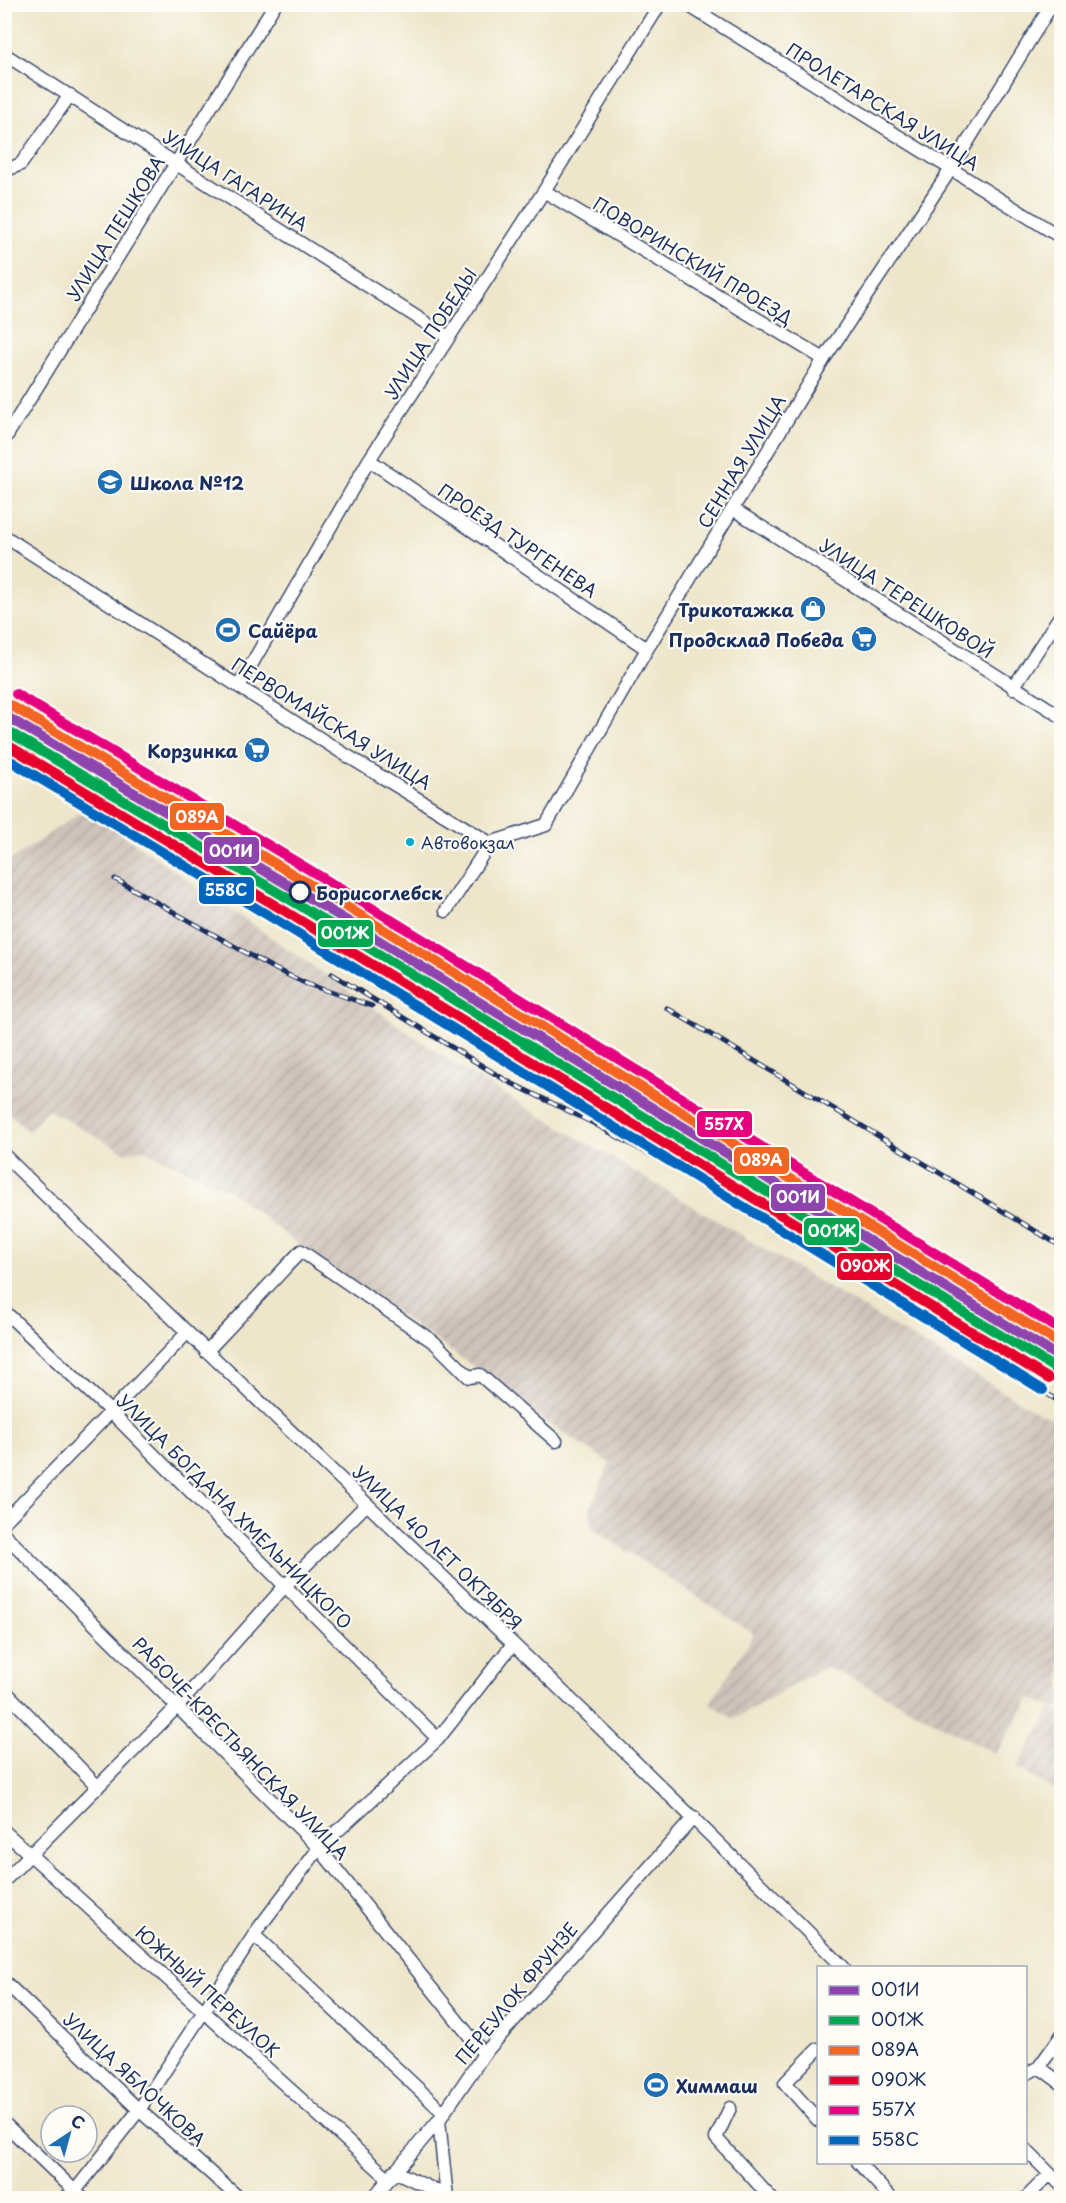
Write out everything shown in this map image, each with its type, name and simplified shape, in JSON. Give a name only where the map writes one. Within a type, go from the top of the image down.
[{"type":"street","name":"УЛИЦА ПЕШКОВА","points":[[4,440],[275,4]]},
{"type":"street","name":"УЛИЦА ПОБЕДЫ","points":[[239,686],[369,460],[544,191],[660,4]]},
{"type":"street","name":"ПРОЛЕТАРСКАЯ УЛИЦА","points":[[686,4],[1062,238]]},
{"type":"street","name":"СЕННАЯ УЛИЦА","points":[[490,843],[546,825],[646,649],[824,359],[951,170],[1052,4]]},
{"type":"street","name":"УЛИЦА ГАГАРИНА","points":[[4,54],[448,337]]},
{"type":"street","points":[[4,171],[21,164],[70,95]]},
{"type":"street","name":"ПОВОРИНСКИЙ ПРОЕЗД","points":[[544,191],[824,359]]},
{"type":"street","name":"ПРОЕЗД ТУРГЕНЕВА","points":[[369,460],[646,649]]},
{"type":"street","name":"УЛИЦА ТЕРЕШКОВОЙ","points":[[733,509],[1062,717]]},
{"type":"street","name":"ПЕРВОМАЙСКАЯ УЛИЦА","points":[[4,536],[490,843]]},
{"type":"street","points":[[1013,688],[1062,613]]},
{"type":"street","points":[[446,911],[490,843]]},
{"type":"street","name":"УЛИЦА 40 ЛЕТ ОКТЯБРЯ","points":[[4,1155],[187,1334],[694,1816],[842,1966]]},
{"type":"street","points":[[206,1352],[301,1251],[435,1343],[469,1377],[480,1375],[556,1441]]},
{"type":"street","name":"УЛИЦА БОГДАНА ХМЕЛЬНИЦКОГО","points":[[4,1311],[111,1412],[438,1739]]},
{"type":"street","points":[[4,1522],[187,1334]]},
{"type":"street","points":[[4,1881],[177,1707],[284,1587],[367,1504]]},
{"type":"street","name":"РАБОЧЕ-КРЕСТЬЯНСКАЯ УЛИЦА","points":[[4,1534],[319,1848],[484,2054]]},
{"type":"street","points":[[4,2123],[74,2196],[139,2110],[254,1935],[319,1848],[438,1739],[513,1644]]},
{"type":"street","points":[[4,1690],[98,1787]]},
{"type":"street","name":"ПЕРЕУЛОК ФРУНЗЕ","points":[[373,2199],[391,2174],[442,2116],[484,2054],[694,1816]]},
{"type":"street","name":"ЮЖНЫЙ ПЕРЕУЛОК","points":[[4,1832],[391,2174],[446,2197]]},
{"type":"street","points":[[254,1935],[442,2116],[446,2197]]},
{"type":"street","name":"УЛИЦА ЯБЛОЧКОВА","points":[[7,1984],[139,2110],[239,2199]]},
{"type":"street","points":[[1027,2073],[1039,2067],[1062,2035]]},
{"type":"street","points":[[817,2051],[784,2083],[817,2118]]},
{"type":"street","points":[[1039,2067],[1062,2084]]},
{"type":"street","points":[[730,2108],[716,2138],[771,2199]]},
{"type":"street","points":[[1027,2151],[1062,2186]]},
{"type":"street","points":[[859,2164],[891,2199]]},
{"type":"street","points":[[1026,2199],[1050,2174]]},
{"type":"shaded area","points":[[85,809],[456,1065],[1037,1412],[1061,1421],[1061,1710],[1030,1698],[996,1754],[852,1678],[824,1667],[734,1719],[710,1703],[754,1634],[593,1529],[590,1508],[610,1463],[539,1417],[473,1366],[300,1246],[229,1190],[141,1149],[126,1153],[47,1109],[29,1132],[5,1109],[4,865]]},
{"type":"shaded area","points":[[1052,1708],[1061,1713],[1061,1794],[1017,1768]]},
{"type":"railway","points":[[115,879],[271,967],[307,984],[372,1006]]},
{"type":"railway","points":[[332,974],[507,1081],[595,1124],[720,1194],[1062,1403]]},
{"type":"railway","points":[[667,1008],[1062,1247]]},
{"type":"transit line","name":"557Х","points":[[16,694],[313,872],[1062,1331]]},
{"type":"transit line","name":"089А","points":[[10,705],[306,882],[1062,1345]]},
{"type":"transit line","name":"001И","points":[[4,715],[300,892],[1062,1359]]},
{"type":"transit line","name":"001Ж","points":[[4,729],[294,902],[1056,1369]]},
{"type":"transit line","name":"090Ж","points":[[4,743],[288,913],[1049,1379]]},
{"type":"transit line","name":"558С","points":[[4,757],[281,923],[1043,1390]]},
{"type":"place","name":"Школа №12","points":[[110,482]]},
{"type":"place","name":"Трикотажка","points":[[813,609]]},
{"type":"place","name":"Сайёра","points":[[228,630]]},
{"type":"place","name":"Продсклад Победа","points":[[864,639]]},
{"type":"place","name":"Корзинка","points":[[257,750]]},
{"type":"place","name":"Автовокзал","points":[[410,842]]},
{"type":"place","name":"Борисоглебск","points":[[300,892]]},
{"type":"place","name":"Химмаш","points":[[656,2085]]}]
